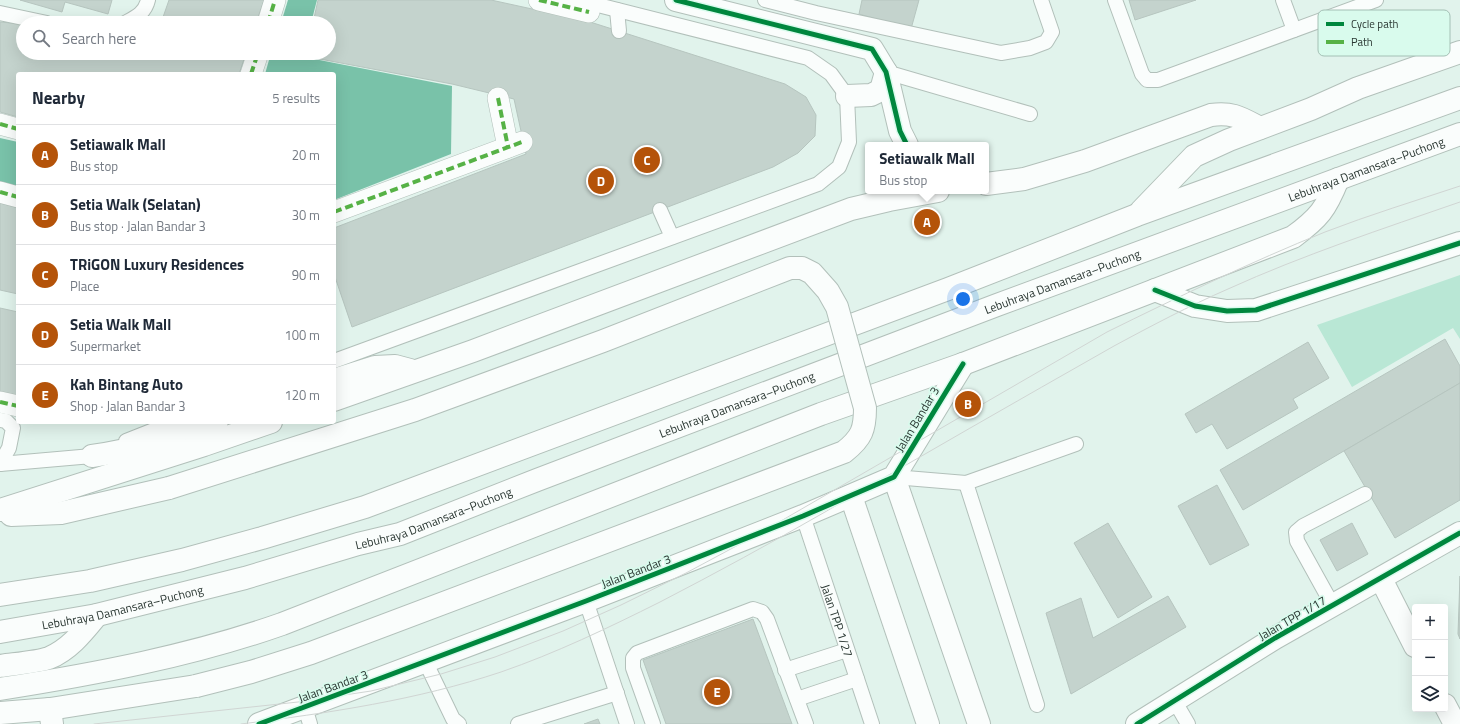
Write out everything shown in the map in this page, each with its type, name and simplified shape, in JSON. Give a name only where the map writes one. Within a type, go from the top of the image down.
[{"type":"main road","points":[[676,0],[872,49],[886,72],[900,131],[906,142]]},
{"type":"main road","points":[[1450,56],[1460,52]]},
{"type":"main road","points":[[1138,215],[1194,156],[1229,140],[1358,88],[1449,56]]},
{"type":"main road","points":[[847,96],[871,95],[881,90],[886,72]]},
{"type":"main road","points":[[0,596],[90,581],[182,560],[365,507],[948,289],[1138,215],[1460,98]]},
{"type":"main road","points":[[989,184],[1024,179],[1085,161],[1211,115],[1224,114],[1239,117],[1260,128]]},
{"type":"main road","name":"Lebuhraya Damansara–Puchong","points":[[0,632],[97,615],[245,578],[358,544],[400,534],[827,369],[1184,235],[1460,134]]},
{"type":"main road","points":[[0,689],[64,679],[117,668],[208,647],[253,634],[821,414],[963,364],[1293,237],[1312,223],[1324,210],[1338,179]]},
{"type":"main road","points":[[336,399],[473,351],[851,209],[922,194]]},
{"type":"main road","points":[[1155,290],[1195,306],[1226,311],[1256,310],[1460,243]]},
{"type":"main road","points":[[0,515],[61,513],[169,488],[415,410],[603,341],[790,268],[802,268],[812,273],[820,280],[828,291],[836,307],[864,408],[865,422],[861,434],[854,444],[838,455],[311,653],[251,672],[196,686],[51,716],[0,713]]},
{"type":"main road","points":[[336,363],[375,367],[395,366],[415,371]]},
{"type":"main road","name":"Jalan Bandar 3","points":[[259,724],[307,716],[426,663],[803,516],[894,477],[963,364]]},
{"type":"main road","points":[[92,456],[114,453],[162,440],[211,424]]},
{"type":"main road","points":[[0,510],[204,445],[264,424]]},
{"type":"main road","points":[[894,477],[979,724]]},
{"type":"main road","points":[[851,496],[928,724]]},
{"type":"main road","name":"Jalan TPP 1/17","points":[[1137,724],[1275,638],[1460,533]]},
{"type":"main road","points":[[1381,579],[1412,640]]},
{"type":"main road","points":[[0,666],[48,658],[64,650],[81,635],[97,615]]},
{"type":"street","points":[[270,16],[275,0]]},
{"type":"street","points":[[539,0],[584,6]]},
{"type":"street","points":[[252,72],[256,60]]},
{"type":"street","points":[[336,211],[515,144],[498,98]]},
{"type":"street","points":[[0,124],[16,128]]},
{"type":"street","points":[[0,192],[16,196]]},
{"type":"street","points":[[0,402],[16,406]]},
{"type":"lane","points":[[137,16],[146,7],[148,0]]},
{"type":"lane","points":[[765,0],[816,13],[1001,53],[1030,48],[1046,42],[1052,32],[1041,0]]},
{"type":"lane","points":[[1115,0],[1142,74],[1147,80],[1158,80],[1318,21]]},
{"type":"lane","points":[[1283,0],[1294,30]]},
{"type":"lane","points":[[1346,10],[1370,1]]},
{"type":"lane","points":[[336,363],[818,184],[839,167],[849,142],[847,96],[831,74],[808,58],[617,10],[584,6]]},
{"type":"lane","points":[[617,10],[619,31]]},
{"type":"lane","points":[[0,13],[16,16]]},
{"type":"lane","points":[[886,72],[1030,114]]},
{"type":"lane","points":[[660,210],[672,237]]},
{"type":"lane","points":[[0,420],[6,421],[12,428],[9,448],[0,464]]},
{"type":"lane","points":[[0,464],[92,456],[169,424]]},
{"type":"lane","points":[[894,477],[966,483],[1076,444]]},
{"type":"lane","points":[[966,483],[1037,705]]},
{"type":"lane","points":[[1333,606],[1297,541],[1296,532],[1303,526],[1365,494]]},
{"type":"lane","name":"Jalan TPP 1/27","points":[[803,516],[872,724]]},
{"type":"lane","points":[[586,601],[627,724]]},
{"type":"lane","points":[[653,724],[634,668],[633,658],[637,653],[753,609],[762,612],[767,619],[806,724]]},
{"type":"lane","points":[[785,670],[848,650]]},
{"type":"lane","points":[[426,663],[454,722]]},
{"type":"lane","points":[[797,699],[857,680]]},
{"type":"lane","points":[[518,724],[617,693]]},
{"type":"lane","points":[[1174,700],[1188,724]]},
{"type":"shaded area","points":[[288,0],[317,0],[313,16],[283,16]]},
{"type":"shaded area","points":[[269,60],[319,60],[452,86],[451,154],[336,199],[336,72],[266,72]]},
{"type":"shaded area","points":[[0,138],[16,142],[16,186],[0,182]]},
{"type":"shaded area","points":[[1460,275],[1460,339],[1453,328],[1352,387],[1317,325]]},
{"type":"building","points":[[20,0],[112,0],[108,14],[65,2],[62,12]]},
{"type":"building","points":[[169,0],[264,0],[258,16],[163,16]]},
{"type":"building","points":[[318,0],[491,0],[587,21],[785,84],[806,97],[816,115],[815,136],[798,153],[773,167],[352,327],[336,280],[336,227],[526,154],[514,99],[452,84],[325,60],[336,60],[336,16],[315,16]]},
{"type":"building","points":[[862,0],[919,0],[911,29],[859,14]]},
{"type":"building","points":[[1129,0],[1196,0],[1135,20]]},
{"type":"building","points":[[0,22],[16,23],[16,60],[244,60],[240,72],[16,72],[16,116],[0,112]]},
{"type":"building","points":[[0,203],[16,207],[16,294],[0,290]]},
{"type":"building","points":[[0,308],[16,312],[16,400],[0,396]]},
{"type":"building","points":[[1445,339],[1460,366],[1460,383],[1243,510],[1220,470]]},
{"type":"building","points":[[1308,342],[1329,378],[1293,399],[1298,408],[1227,449],[1212,424],[1196,433],[1185,414]]},
{"type":"building","points":[[1460,383],[1460,500],[1395,538],[1344,451]]},
{"type":"building","points":[[1217,485],[1249,545],[1210,565],[1178,506]]},
{"type":"building","points":[[1108,523],[1152,597],[1118,618],[1074,543]]},
{"type":"building","points":[[1352,523],[1368,554],[1337,571],[1320,540]]},
{"type":"building","points":[[1460,576],[1460,639],[1458,634]]},
{"type":"building","points":[[1168,596],[1186,627],[1071,694],[1046,613],[1081,598],[1093,638]]},
{"type":"building","points":[[753,619],[792,724],[666,724],[643,660]]},
{"type":"building","points":[[598,719],[600,724],[584,724]]},
{"type":"tram line","points":[[94,724],[298,702],[371,691],[441,674],[495,657],[563,631],[621,605],[686,573],[755,536],[1107,332],[1215,280],[1325,232],[1460,186]]},
{"type":"tram line","points":[[241,724],[340,710],[405,698],[469,682],[501,672],[562,648],[660,602],[743,558],[1114,346],[1185,309],[1285,265],[1460,202]]},
{"type":"marked path","points":[[270,16],[275,0]]},
{"type":"marked path","points":[[539,0],[589,12]]},
{"type":"marked path","points":[[252,72],[256,60]]},
{"type":"marked path","points":[[498,98],[508,147]]},
{"type":"marked path","points":[[0,124],[16,128]]},
{"type":"marked path","points":[[336,211],[522,142]]},
{"type":"marked path","points":[[0,192],[16,196]]},
{"type":"marked path","points":[[0,402],[16,406]]},
{"type":"cycle path","points":[[676,0],[872,49],[886,72],[900,131],[906,142]]},
{"type":"cycle path","points":[[1155,290],[1195,306],[1227,311],[1256,310],[1460,243]]},
{"type":"cycle path","points":[[259,724],[586,601],[803,516],[894,477],[963,364]]},
{"type":"cycle path","points":[[1137,724],[1275,638],[1460,533]]},
{"type":"place","name":"TRiGON Luxury Residences","points":[[647,160]]},
{"type":"place","name":"Setia Walk Mall","points":[[601,181]]},
{"type":"place","name":"Setiawalk Mall","points":[[927,222]]},
{"type":"place","name":"Setia Walk (Selatan)","points":[[968,404]]},
{"type":"place","name":"Kah Bintang Auto","points":[[717,692]]}]
